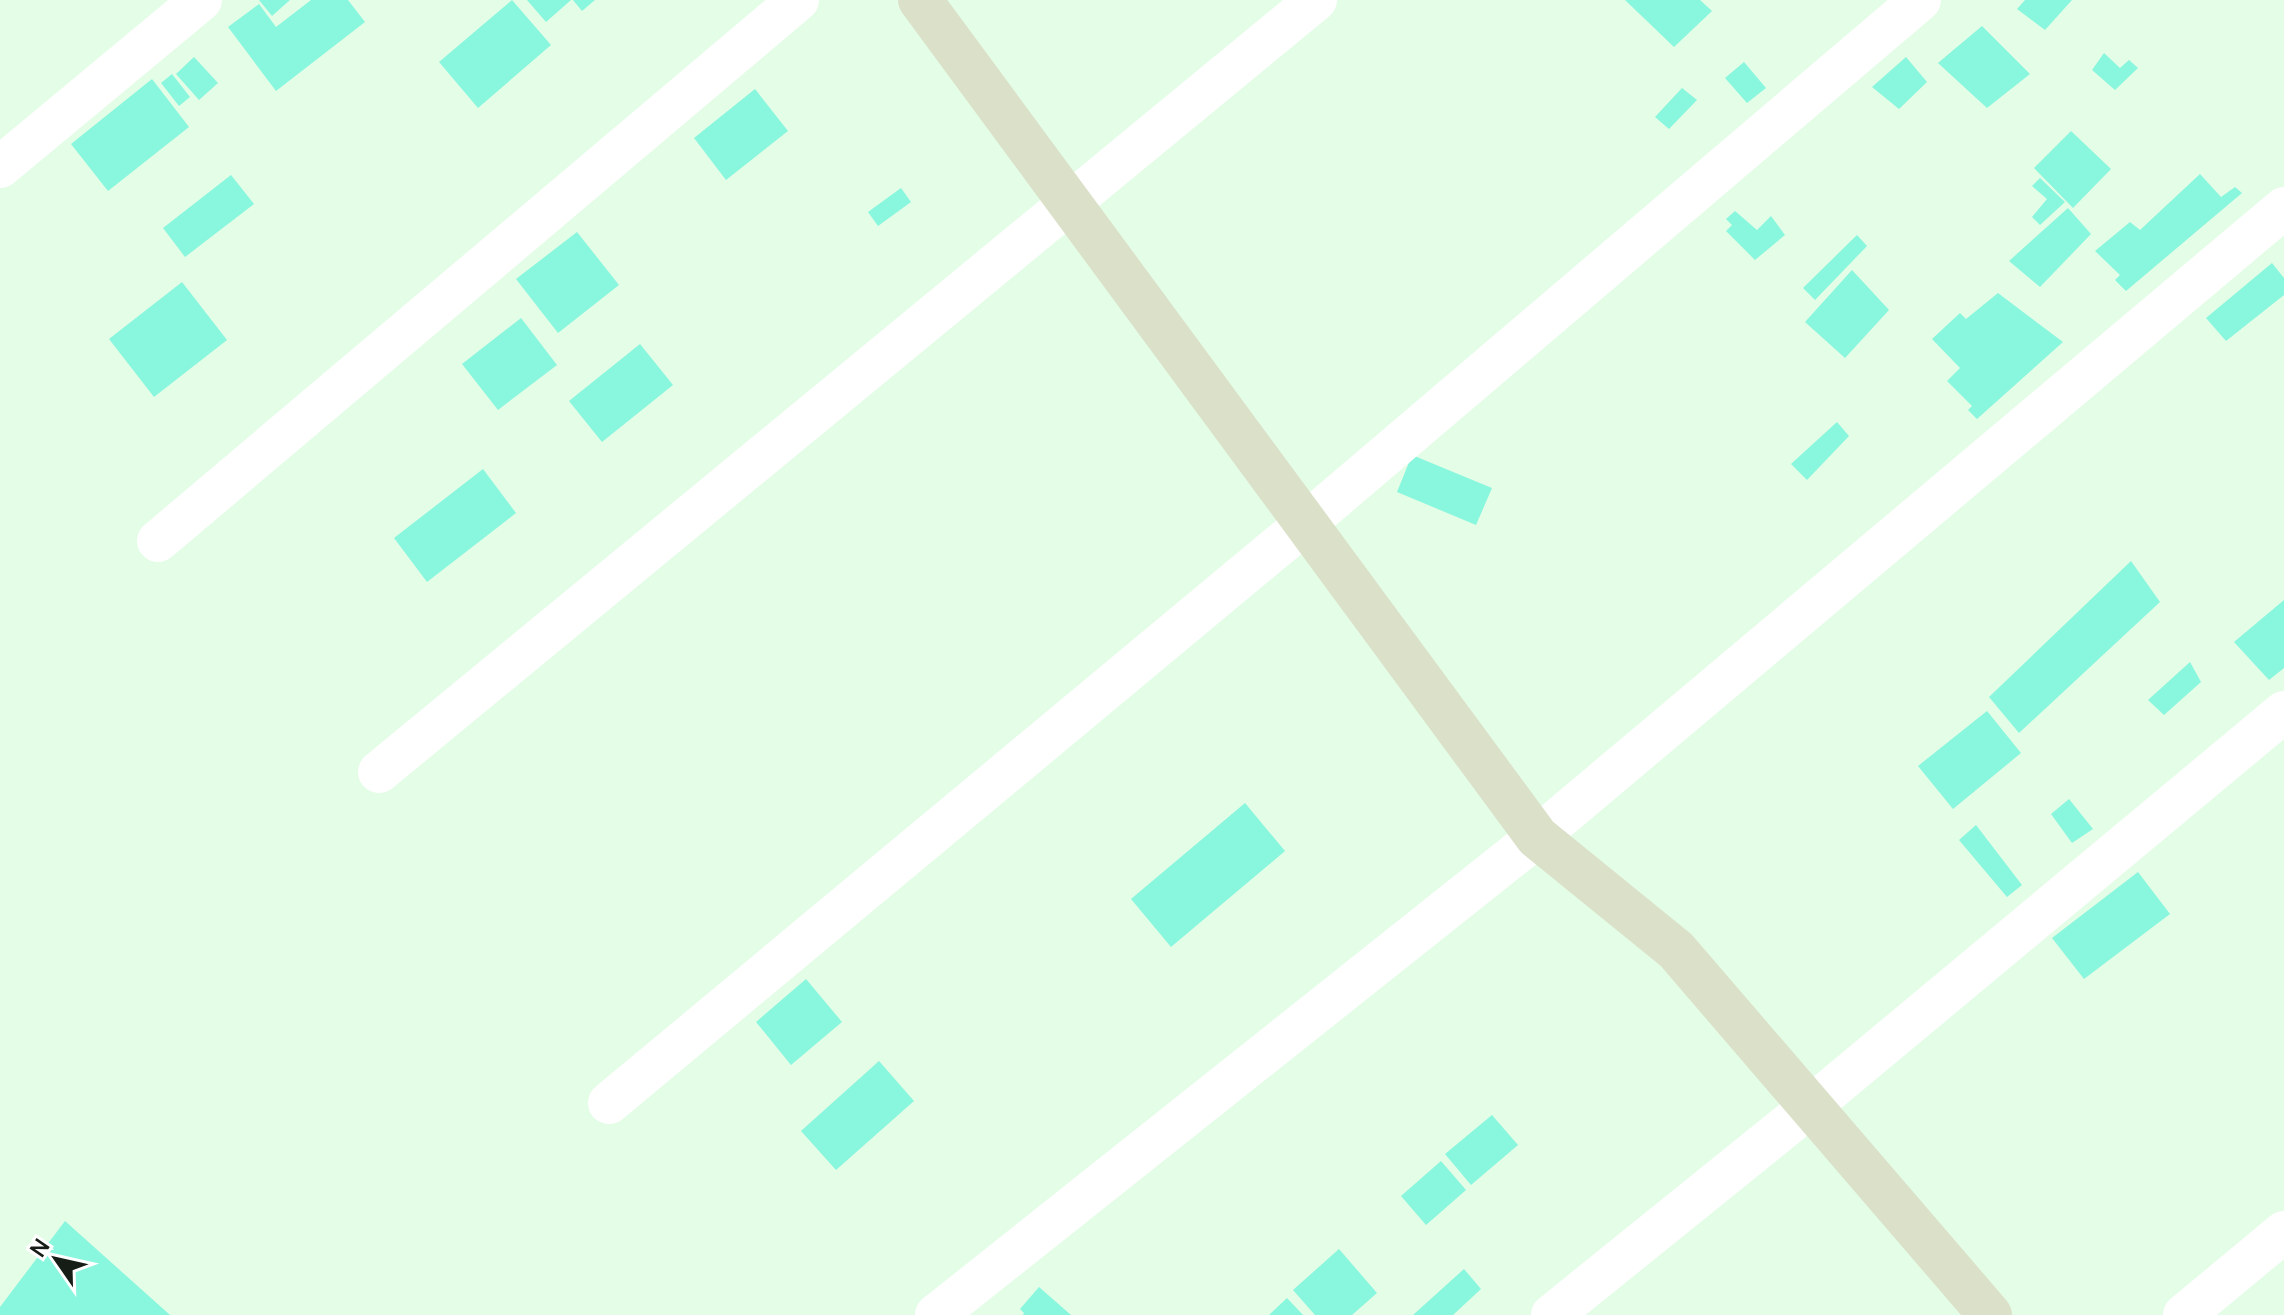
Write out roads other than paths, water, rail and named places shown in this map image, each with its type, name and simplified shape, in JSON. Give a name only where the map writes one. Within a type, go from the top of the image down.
[{"type":"street","points":[[0,167],[201,0]]},
{"type":"street","points":[[158,541],[798,0]]},
{"type":"street","points":[[920,0],[1537,837],[1676,950],[1990,1315]]},
{"type":"street","points":[[379,772],[1316,0]]},
{"type":"street","points":[[609,1103],[1306,523],[1920,0]]},
{"type":"street","points":[[936,1315],[1537,837],[2284,208]]},
{"type":"street","points":[[1552,1315],[1811,1106],[2284,712]]},
{"type":"street","points":[[2184,1315],[2284,1232]]}]
